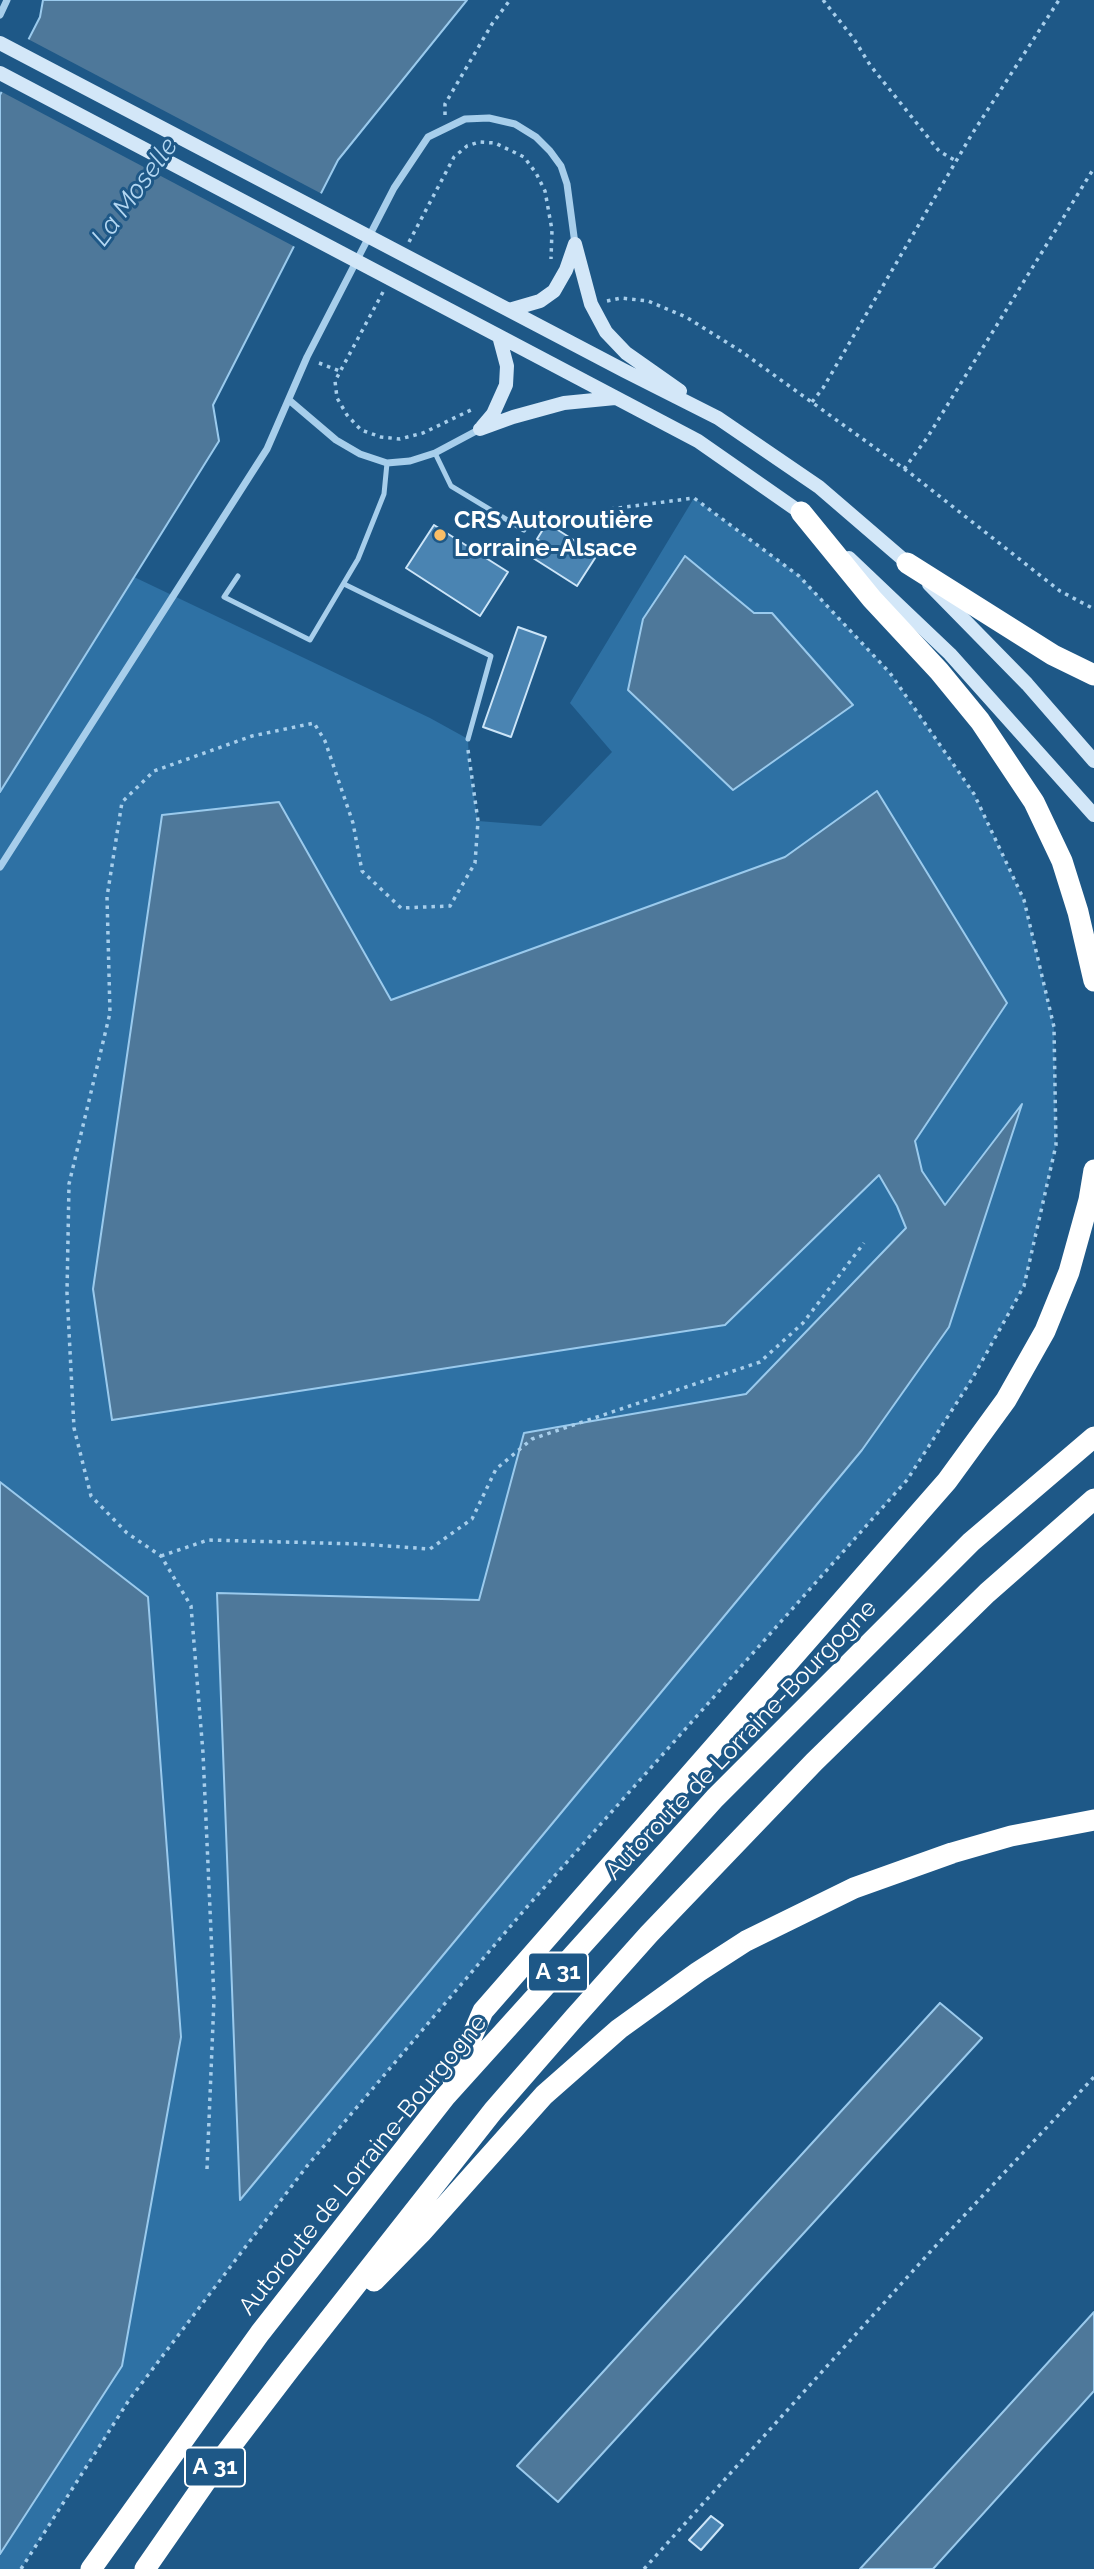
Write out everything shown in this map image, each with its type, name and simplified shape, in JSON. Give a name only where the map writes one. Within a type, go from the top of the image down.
[{"type":"highway","points":[[801,512],[872,599],[939,671],[980,721],[1034,802],[1062,861],[1078,912],[1094,981]]},
{"type":"highway","points":[[907,563],[1053,655],[1094,675]]},
{"type":"highway","points":[[445,2097],[483,2011],[947,1481],[1006,1400],[1045,1331],[1069,1272],[1089,1200],[1094,1170]]},
{"type":"highway","points":[[971,1542],[1094,1418]]},
{"type":"highway","name":"Autoroute de Lorraine-Bourgogne","points":[[91,2569],[260,2333],[445,2097],[715,1798],[971,1542],[1094,1437]]},
{"type":"highway","name":"A 31","points":[[145,2569],[222,2458],[290,2368],[493,2110],[649,1934],[740,1837],[905,1672],[987,1593],[1094,1499]]},
{"type":"highway","points":[[290,2368],[421,2233],[544,2095],[619,2029],[698,1972],[746,1941],[854,1888],[952,1853],[1011,1836],[1094,1820]]},
{"type":"main road","points":[[0,43],[718,418]]},
{"type":"main road","points":[[0,73],[698,441],[801,512],[950,654],[1094,815]]},
{"type":"main road","points":[[509,310],[540,301],[554,291],[566,270],[575,244]]},
{"type":"main road","points":[[575,244],[591,304],[606,332],[626,353],[819,487],[907,563],[1027,684],[1094,761]]},
{"type":"main road","points":[[480,429],[494,414],[506,385],[507,366],[499,336]]},
{"type":"main road","points":[[480,429],[538,409],[565,403],[616,398]]},
{"type":"street","points":[[0,15],[7,0]]},
{"type":"street","points":[[0,867],[267,449],[307,357],[394,188],[428,137],[465,119],[489,118],[515,124],[536,137],[561,166],[567,184],[575,244]]},
{"type":"street","points":[[289,400],[336,440],[360,454],[387,463],[410,461],[435,453],[480,429]]},
{"type":"lane","points":[[435,453],[451,486],[524,530]]},
{"type":"lane","points":[[238,576],[223,597],[310,640],[358,559],[384,494],[387,463]]},
{"type":"lane","points":[[344,584],[491,656],[468,739]]},
{"type":"path","points":[[444,128],[445,104],[492,24],[510,0]]},
{"type":"path","points":[[823,0],[854,39],[870,65],[939,151],[956,161]]},
{"type":"path","points":[[812,402],[823,388],[956,161],[1059,0]]},
{"type":"path","points":[[406,247],[454,157],[467,146],[479,142],[495,143],[524,157],[537,173],[545,191],[552,230],[551,269]]},
{"type":"path","points":[[904,469],[927,438],[1094,168]]},
{"type":"path","points":[[387,283],[335,381],[337,398],[342,407],[362,430],[381,437],[400,439],[423,433],[484,403]]},
{"type":"path","points":[[591,304],[621,298],[648,301],[685,317],[742,352],[904,469],[1060,591],[1094,609]]},
{"type":"path","points":[[307,357],[340,371]]},
{"type":"path","points":[[21,2569],[129,2400],[307,2166],[535,1897],[907,1480],[972,1380],[1024,1286],[1056,1144],[1055,1027],[1024,900],[974,794],[890,673],[800,576],[694,498],[603,510]]},
{"type":"path","points":[[207,2169],[214,1999],[202,1753],[191,1606],[161,1556],[127,1533],[91,1496],[74,1428],[67,1293],[69,1184],[110,1013],[107,897],[121,802],[154,771],[252,736],[314,723],[325,741],[352,823],[362,871],[401,908],[450,906],[475,863],[478,821],[469,765],[468,739]]},
{"type":"path","points":[[161,1556],[208,1539],[430,1549],[472,1519],[496,1469],[532,1439],[760,1362],[803,1323],[864,1243]]},
{"type":"path","points":[[644,2569],[930,2252],[1094,2077]]},
{"type":"shaded area","points":[[694,498],[800,576],[890,673],[974,794],[1024,900],[1054,1027],[1056,1145],[1024,1286],[972,1379],[907,1480],[526,1908],[307,2166],[129,2400],[21,2569],[0,2569],[0,792],[134,577],[430,718],[468,739],[469,765],[478,821],[541,826],[612,752],[570,703]]},
{"type":"water","name":"La Moselle","points":[[43,0],[467,0],[338,160],[213,405],[219,441],[0,792],[0,95],[40,17]]},
{"type":"water","points":[[685,556],[754,613],[772,613],[853,705],[733,790],[628,690],[643,619]]},
{"type":"water","points":[[877,791],[1007,1003],[915,1141],[922,1171],[945,1205],[1022,1104],[949,1327],[862,1450],[240,2200],[217,1593],[479,1600],[524,1433],[746,1394],[906,1228],[879,1175],[725,1325],[112,1420],[93,1289],[162,815],[279,802],[391,1000],[785,857]]},
{"type":"water","points":[[0,1482],[148,1597],[181,2037],[122,2366],[0,2554]]},
{"type":"water","points":[[940,2003],[982,2038],[558,2502],[517,2466]]},
{"type":"water","points":[[1094,2312],[1094,2391],[933,2569],[860,2569]]},
{"type":"pier","points":[[26,38],[324,195],[297,248],[0,91]]},
{"type":"building","points":[[547,523],[597,555],[577,586],[533,558],[543,543],[537,539]]},
{"type":"building","points":[[434,525],[508,572],[480,616],[406,568]]},
{"type":"building","points":[[518,627],[546,637],[511,737],[483,727]]},
{"type":"building","points":[[711,2516],[723,2525],[701,2550],[689,2540]]},
{"type":"place","name":"CRS Autoroutière Lorraine-Alsace","points":[[440,535]]}]
